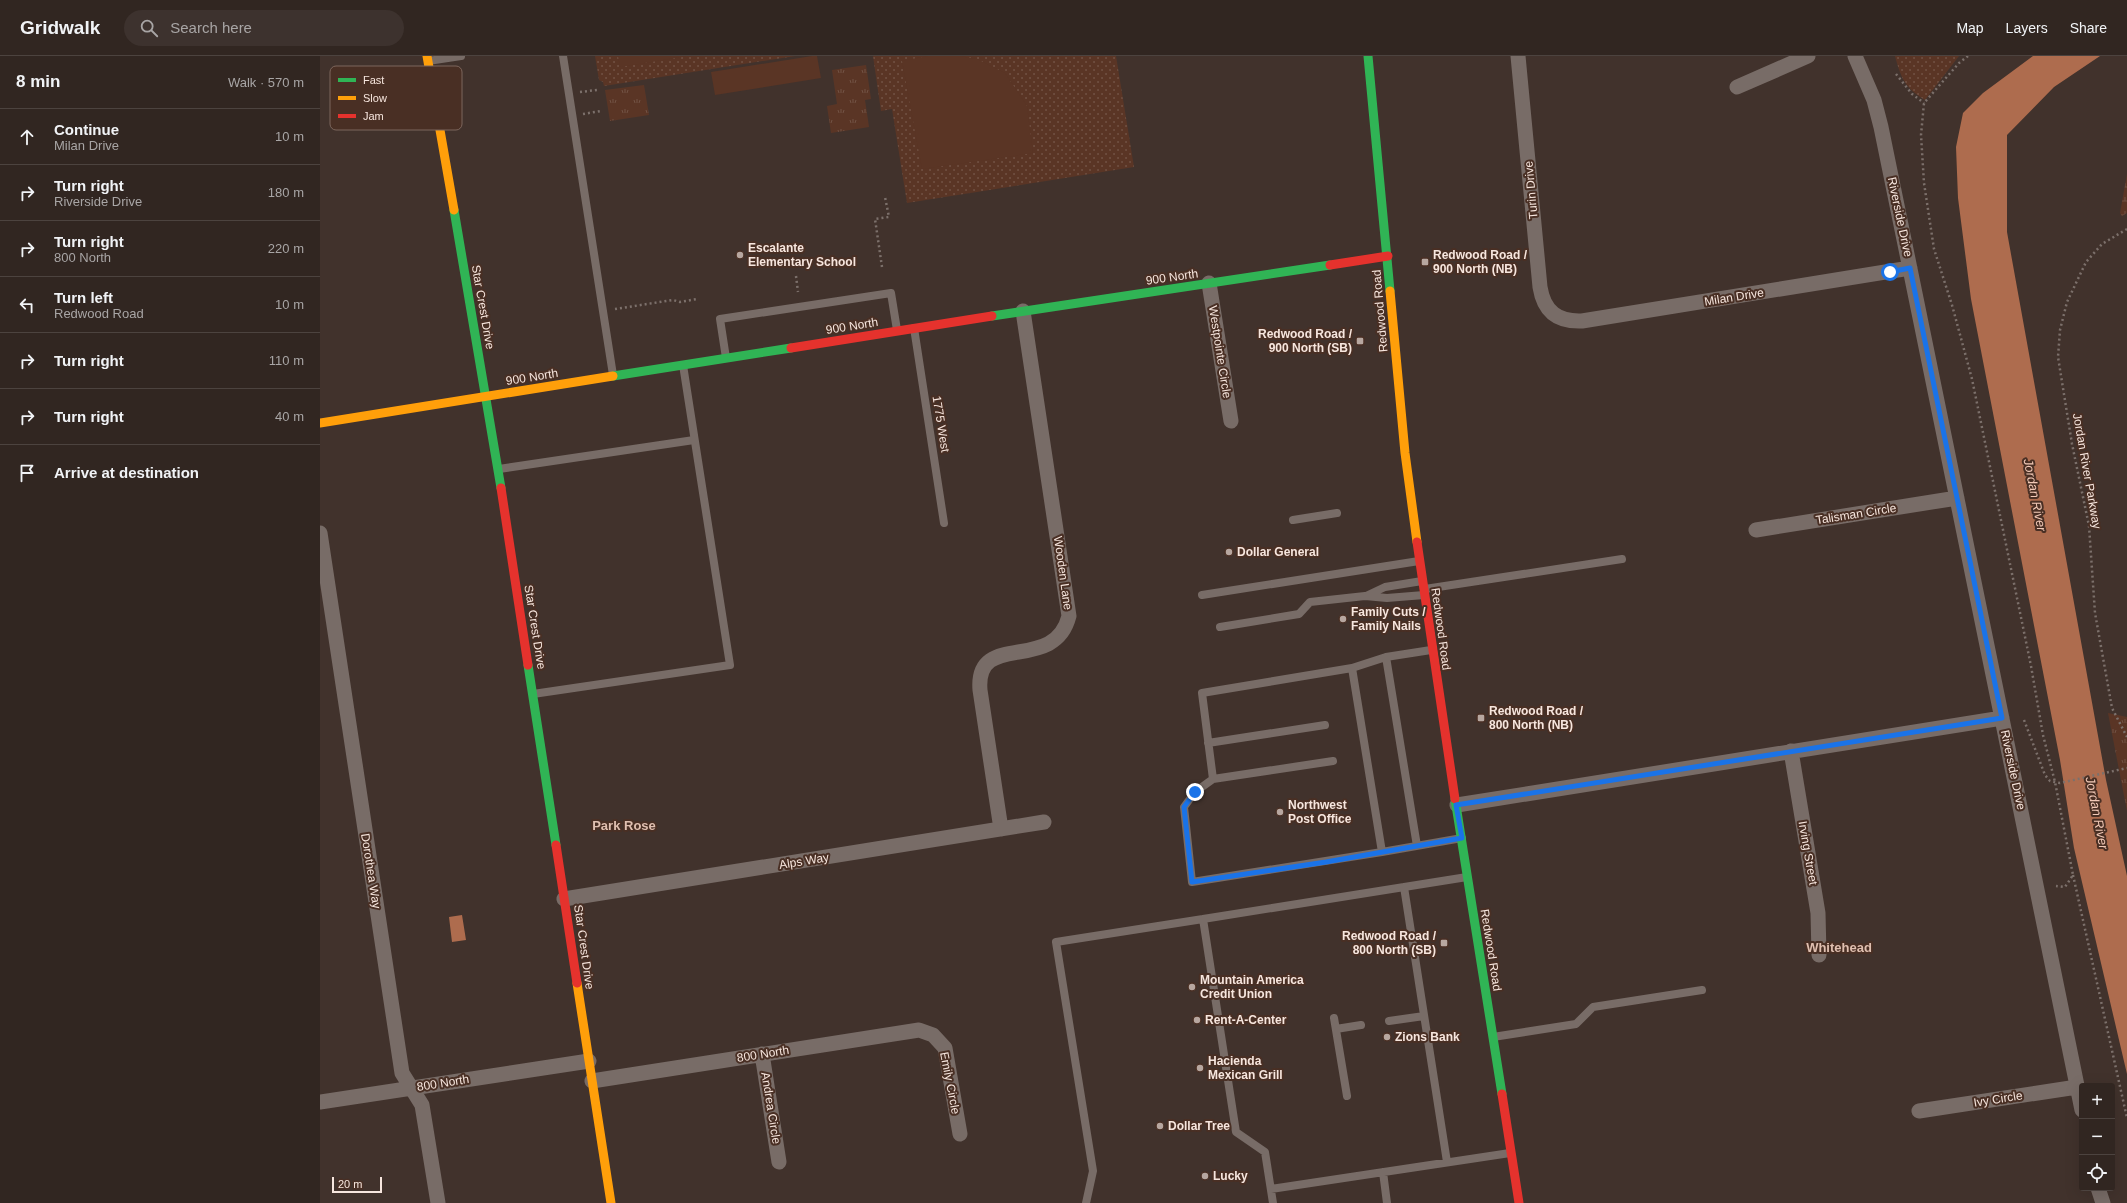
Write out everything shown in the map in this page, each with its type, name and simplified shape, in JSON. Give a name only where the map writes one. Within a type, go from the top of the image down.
[{"type":"street","name":"Redwood Road","points":[[1368,56],[1388,256],[1404,453],[1432,650],[1519,1203]]},
{"type":"street","name":"Turin Drive","points":[[1518,56],[1540,288],[1547,308],[1558,318]]},
{"type":"street","points":[[1737,87],[1808,56]]},
{"type":"street","name":"Riverside Drive","points":[[1855,56],[1878,113],[1958,498],[2079,1096]]},
{"type":"street","name":"Star Crest Drive","points":[[440,130],[487,396],[611,1203]]},
{"type":"street","name":"900 North","points":[[320,423],[1023,310],[1388,256]]},
{"type":"street","name":"Milan Drive","points":[[1558,318],[1566,321],[1582,321],[1910,268]]},
{"type":"street","name":"Westpointe Circle","points":[[1209,283],[1231,421]]},
{"type":"street","name":"Wooden Lane","points":[[1001,829],[980,690],[981,674],[984,667],[997,656],[1048,645],[1062,633],[1069,616],[1023,310]]},
{"type":"street","name":"Talisman Circle","points":[[1756,530],[1958,498]]},
{"type":"street","name":"Dorothea Way","points":[[320,532],[402,1073],[422,1105],[438,1203]]},
{"type":"street","points":[[1456,805],[2002,718]]},
{"type":"street","name":"Irving Street","points":[[1791,751],[1818,913],[1819,955]]},
{"type":"street","name":"Alps Way","points":[[564,899],[1044,822]]},
{"type":"street","name":"800 North","points":[[592,1081],[912,1031],[933,1034]]},
{"type":"street","name":"Emily Circle","points":[[933,1034],[940,1040],[946,1053],[960,1134]]},
{"type":"street","name":"Andrea Circle","points":[[762,1054],[779,1162]]},
{"type":"street","name":"800 North","points":[[320,1102],[589,1061]]},
{"type":"street","name":"Ivy Circle","points":[[1919,1111],[2077,1087]]},
{"type":"street","points":[[2099,1191],[2103,1203]]},
{"type":"lane","points":[[427,59],[461,56]]},
{"type":"lane","points":[[563,56],[613,376]]},
{"type":"lane","points":[[726,358],[720,319],[891,293],[897,330]]},
{"type":"lane","name":"1775 West","points":[[914,328],[944,523]]},
{"type":"lane","points":[[533,694],[730,665],[683,365]]},
{"type":"lane","points":[[498,470],[694,440]]},
{"type":"lane","points":[[1293,520],[1337,513]]},
{"type":"lane","points":[[1220,626],[1299,614],[1310,602],[1365,596],[1387,598],[1423,588],[1622,559]]},
{"type":"lane","points":[[1202,595],[1420,561]]},
{"type":"lane","points":[[1365,596],[1385,587],[1423,588]]},
{"type":"lane","points":[[1213,779],[1202,693],[1352,668],[1386,657],[1432,650]]},
{"type":"lane","points":[[1386,657],[1417,846]]},
{"type":"lane","points":[[1352,668],[1382,852]]},
{"type":"lane","points":[[1208,743],[1325,725]]},
{"type":"lane","points":[[1333,761],[1213,779],[1195,792],[1184,807],[1192,882],[1462,838]]},
{"type":"lane","points":[[1086,1203],[1093,1171],[1056,942],[1468,876]]},
{"type":"lane","points":[[1404,887],[1447,1162]]},
{"type":"lane","points":[[1203,919],[1236,1132],[1265,1152],[1273,1203]]},
{"type":"lane","points":[[1493,1037],[1576,1024],[1593,1007],[1702,990]]},
{"type":"lane","points":[[1389,1021],[1424,1016]]},
{"type":"lane","points":[[1334,1018],[1347,1096]]},
{"type":"lane","points":[[1336,1029],[1361,1025]]},
{"type":"lane","points":[[1271,1189],[1511,1153]]},
{"type":"lane","points":[[1382,1172],[1387,1203]]},
{"type":"path","points":[[1968,56],[1924,103],[1921,135],[1924,182],[1934,249],[1952,305],[1972,379],[2043,735],[2055,782],[2073,875],[2127,1118]]},
{"type":"path","points":[[1896,74],[1912,94],[1924,103]]},
{"type":"path","points":[[569,94],[597,90]]},
{"type":"path","points":[[572,116],[601,111]]},
{"type":"path","points":[[882,267],[875,219],[889,217],[885,197]]},
{"type":"path","name":"Jordan River Parkway","points":[[2127,229],[2102,244],[2086,262],[2067,302],[2060,330],[2058,357],[2089,526],[2095,613],[2112,708],[2127,737]]},
{"type":"path","points":[[796,276],[798,292]]},
{"type":"path","points":[[615,309],[673,300],[680,302],[697,299]]},
{"type":"path","points":[[2024,720],[2045,775],[2050,781],[2060,783],[2127,768]]},
{"type":"path","points":[[2056,886],[2065,887],[2073,875]]},
{"type":"green space","points":[[595,56],[795,56],[604,86],[603,82],[599,80]]},
{"type":"green space","points":[[618,56],[688,56],[620,67]]},
{"type":"green space","points":[[817,56],[821,78],[715,95],[711,72]]},
{"type":"green space","points":[[873,56],[1116,56],[1134,167],[907,203],[892,109],[881,111]]},
{"type":"green space","points":[[928,56],[960,56],[977,59],[1005,73],[1027,106],[1033,153],[922,169],[902,61]]},
{"type":"green space","points":[[1895,56],[1959,56],[1925,100],[1908,87],[1899,70]]},
{"type":"green space","points":[[866,65],[871,99],[865,100],[869,127],[831,133],[827,106],[837,104],[832,70]]},
{"type":"green space","points":[[644,85],[649,115],[610,121],[605,90]]},
{"type":"green space","points":[[2127,174],[2127,213],[2122,216],[2120,213]]},
{"type":"green space","points":[[2108,713],[2127,717],[2127,811]]},
{"type":"water","name":"Jordan River","points":[[2033,56],[2100,56],[2054,87],[2007,135],[2007,232],[2106,780],[2127,876],[2127,1074],[2074,848],[2060,760],[1971,299],[1958,198],[1956,147],[1963,113],[1983,93]]},
{"type":"water","points":[[462,915],[466,940],[452,942],[449,917]]},
{"type":"traffic: fast","points":[[1368,56],[1390,291]]},
{"type":"traffic: fast","points":[[454,210],[501,488]]},
{"type":"traffic: fast","points":[[992,316],[1330,265]]},
{"type":"traffic: fast","points":[[613,376],[791,348]]},
{"type":"traffic: fast","points":[[528,665],[556,845]]},
{"type":"traffic: fast","points":[[1455,799],[1502,1094]]},
{"type":"traffic: slow","points":[[427,56],[429,66]]},
{"type":"traffic: slow","points":[[440,130],[454,210]]},
{"type":"traffic: slow","points":[[1390,291],[1405,453],[1417,542]]},
{"type":"traffic: slow","points":[[320,423],[613,376]]},
{"type":"traffic: slow","points":[[577,983],[611,1203]]},
{"type":"traffic: jam","points":[[1330,265],[1388,256]]},
{"type":"traffic: jam","points":[[791,348],[992,316]]},
{"type":"traffic: jam","points":[[501,488],[528,665]]},
{"type":"traffic: jam","points":[[1417,542],[1455,799]]},
{"type":"traffic: jam","points":[[556,845],[577,983]]},
{"type":"traffic: jam","points":[[1502,1094],[1519,1203]]},
{"type":"place","name":"Escalante Elementary School","points":[[740,255]]},
{"type":"place","name":"Redwood Road / 900 North (NB)","points":[[1425,262]]},
{"type":"place","name":"Redwood Road / 900 North (SB)","points":[[1360,341]]},
{"type":"place","name":"Dollar General","points":[[1229,552]]},
{"type":"place","name":"Family Cuts / Family Nails","points":[[1343,619]]},
{"type":"place","name":"Redwood Road / 800 North (NB)","points":[[1481,718]]},
{"type":"place","name":"Northwest Post Office","points":[[1280,812]]},
{"type":"place","name":"Redwood Road / 800 North (SB)","points":[[1444,943]]},
{"type":"place","name":"Mountain America Credit Union","points":[[1192,987]]},
{"type":"place","name":"Rent-A-Center","points":[[1197,1020]]},
{"type":"place","name":"Zions Bank","points":[[1387,1037]]},
{"type":"place","name":"Hacienda Mexican Grill","points":[[1200,1068]]},
{"type":"place","name":"Dollar Tree","points":[[1160,1126]]},
{"type":"place","name":"Lucky","points":[[1205,1176]]},
{"type":"district","name":"Park Rose","points":[[624,825]]},
{"type":"district","name":"Whitehead","points":[[1839,947]]},
{"type":"route","points":[[1195,792],[1184,807],[1192,882],[1326,862],[1462,838],[1456,805],[2002,718],[1910,268],[1890,272]]}]
